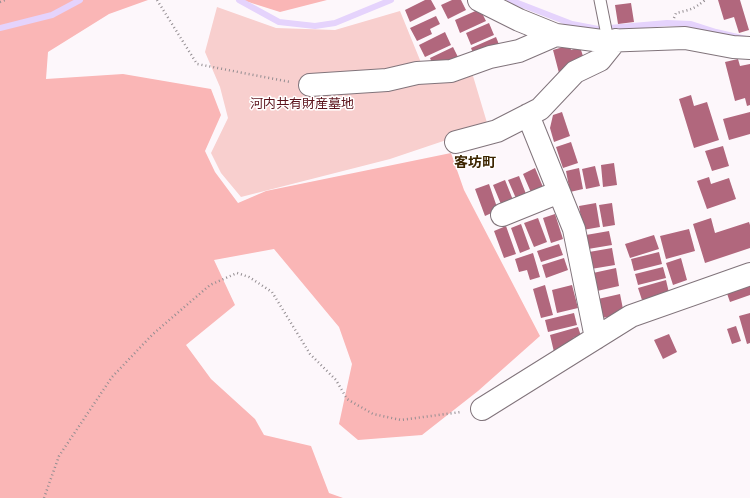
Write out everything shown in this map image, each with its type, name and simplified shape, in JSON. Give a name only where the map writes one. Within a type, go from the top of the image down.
[{"type":"street","points":[[479,0],[519,20],[556,35],[602,41],[686,38],[733,47],[750,48]]},
{"type":"street","points":[[310,85],[387,80],[417,73],[451,71],[490,56],[519,51],[556,35]]},
{"type":"street","points":[[456,142],[497,131],[540,109],[575,72],[600,60],[612,40]]},
{"type":"street","points":[[528,115],[574,229],[596,338]]},
{"type":"street","points":[[502,215],[559,192]]},
{"type":"street","points":[[482,409],[631,316],[750,274]]},
{"type":"lane","points":[[600,0],[612,40]]},
{"type":"path","points":[[0,2],[5,0]]},
{"type":"path","points":[[157,0],[197,64],[310,85]]},
{"type":"path","points":[[44,498],[59,456],[112,378],[153,334],[210,285],[237,273],[249,277],[272,292],[310,354],[336,380],[347,398],[373,414],[401,420],[482,409]]},
{"type":"green space","name":"河内共有財産墓地","points":[[217,7],[276,28],[335,30],[400,11],[422,65],[432,78],[473,76],[488,126],[390,159],[241,197],[221,173],[211,153],[228,118],[220,87],[205,52]]},
{"type":"shaded area","points":[[0,0],[148,0],[109,14],[48,52],[46,79],[123,74],[211,89],[221,115],[205,151],[215,172],[238,203],[266,191],[451,153],[464,190],[540,336],[478,391],[422,435],[358,440],[339,424],[352,364],[339,327],[274,249],[214,260],[235,305],[186,345],[211,379],[255,419],[264,435],[311,446],[329,493],[343,498],[0,498]]},
{"type":"shaded area","points":[[242,0],[327,0],[280,12]]},
{"type":"building","points":[[425,0],[431,0],[436,9],[410,22],[405,10]]},
{"type":"building","points":[[452,0],[461,0],[466,10],[448,19],[441,5]]},
{"type":"building","points":[[718,0],[740,0],[749,30],[739,33],[734,17],[724,20]]},
{"type":"building","points":[[631,3],[634,22],[618,24],[615,5]]},
{"type":"building","points":[[480,9],[486,21],[460,33],[455,20]]},
{"type":"building","points":[[436,16],[440,24],[430,29],[432,34],[417,41],[410,28]]},
{"type":"building","points":[[489,23],[494,35],[471,45],[466,33]]},
{"type":"building","points":[[445,32],[451,45],[425,57],[419,45]]},
{"type":"building","points":[[496,37],[500,47],[475,58],[471,48]]},
{"type":"building","points":[[570,45],[571,50],[580,47],[586,65],[559,73],[553,50]]},
{"type":"building","points":[[453,47],[458,57],[434,68],[430,58]]},
{"type":"building","points":[[738,59],[740,66],[750,64],[750,105],[747,106],[745,98],[735,101],[725,62]]},
{"type":"building","points":[[691,95],[694,106],[707,102],[719,140],[694,148],[679,99]]},
{"type":"building","points":[[562,112],[570,136],[554,142],[550,128],[553,115]]},
{"type":"building","points":[[750,112],[750,134],[729,140],[723,119]]},
{"type":"building","points":[[571,142],[578,163],[563,168],[556,147]]},
{"type":"building","points":[[723,146],[729,166],[712,171],[705,151]]},
{"type":"building","points":[[614,163],[617,185],[603,187],[601,165]]},
{"type":"building","points":[[595,166],[600,186],[586,189],[582,169]]},
{"type":"building","points":[[535,168],[545,192],[533,197],[523,174]]},
{"type":"building","points":[[579,168],[583,189],[570,192],[566,171]]},
{"type":"building","points":[[519,176],[528,199],[518,203],[508,180]]},
{"type":"building","points":[[709,177],[711,184],[729,178],[736,199],[707,209],[697,181]]},
{"type":"building","points":[[505,180],[515,205],[503,209],[493,185]]},
{"type":"building","points":[[489,184],[498,210],[485,216],[475,189]]},
{"type":"building","points":[[596,203],[600,227],[583,230],[579,206]]},
{"type":"building","points":[[612,203],[615,225],[603,227],[599,205]]},
{"type":"building","points":[[555,214],[563,239],[551,243],[543,218]]},
{"type":"building","points":[[538,218],[547,242],[534,247],[524,223]]},
{"type":"building","points":[[711,218],[715,233],[749,222],[750,248],[705,263],[693,224]]},
{"type":"building","points":[[521,224],[530,249],[520,253],[511,228]]},
{"type":"building","points":[[506,226],[516,254],[504,258],[494,231]]},
{"type":"building","points":[[689,229],[695,251],[666,259],[660,236]]},
{"type":"building","points":[[609,231],[612,245],[588,249],[586,235]]},
{"type":"building","points":[[654,235],[659,249],[630,258],[625,244]]},
{"type":"building","points":[[559,244],[563,255],[541,262],[537,251]]},
{"type":"building","points":[[612,248],[615,265],[591,269],[589,252]]},
{"type":"building","points":[[659,252],[662,264],[634,271],[631,259]]},
{"type":"building","points":[[533,253],[540,277],[530,280],[527,270],[519,272],[515,259]]},
{"type":"building","points":[[564,258],[568,270],[546,278],[542,265]]},
{"type":"building","points":[[681,258],[687,280],[673,285],[666,263]]},
{"type":"building","points":[[663,267],[666,278],[638,285],[635,274]]},
{"type":"building","points":[[616,268],[619,286],[597,291],[593,273]]},
{"type":"building","points":[[666,280],[669,293],[642,300],[638,288]]},
{"type":"building","points":[[748,280],[750,295],[730,302],[725,288]]},
{"type":"building","points":[[545,285],[553,315],[541,318],[533,289]]},
{"type":"building","points":[[572,285],[578,308],[557,313],[552,290]]},
{"type":"building","points":[[620,294],[624,314],[602,318],[598,299]]},
{"type":"building","points":[[574,313],[577,325],[548,332],[545,320]]},
{"type":"building","points":[[750,313],[750,343],[747,344],[739,316]]},
{"type":"building","points":[[736,326],[741,341],[732,344],[727,329]]},
{"type":"building","points":[[578,327],[581,336],[573,338],[575,346],[554,352],[550,335]]},
{"type":"building","points":[[669,334],[677,352],[663,359],[654,340]]},
{"type":"waterway","points":[[0,28],[52,15],[80,0]]},
{"type":"waterway","points":[[239,0],[279,22],[315,26],[335,23],[391,0]]},
{"type":"waterway","points":[[510,0],[572,24],[598,29],[667,23],[691,24],[746,39]]},
{"type":"district","name":"客坊町","points":[[475,163]]}]
